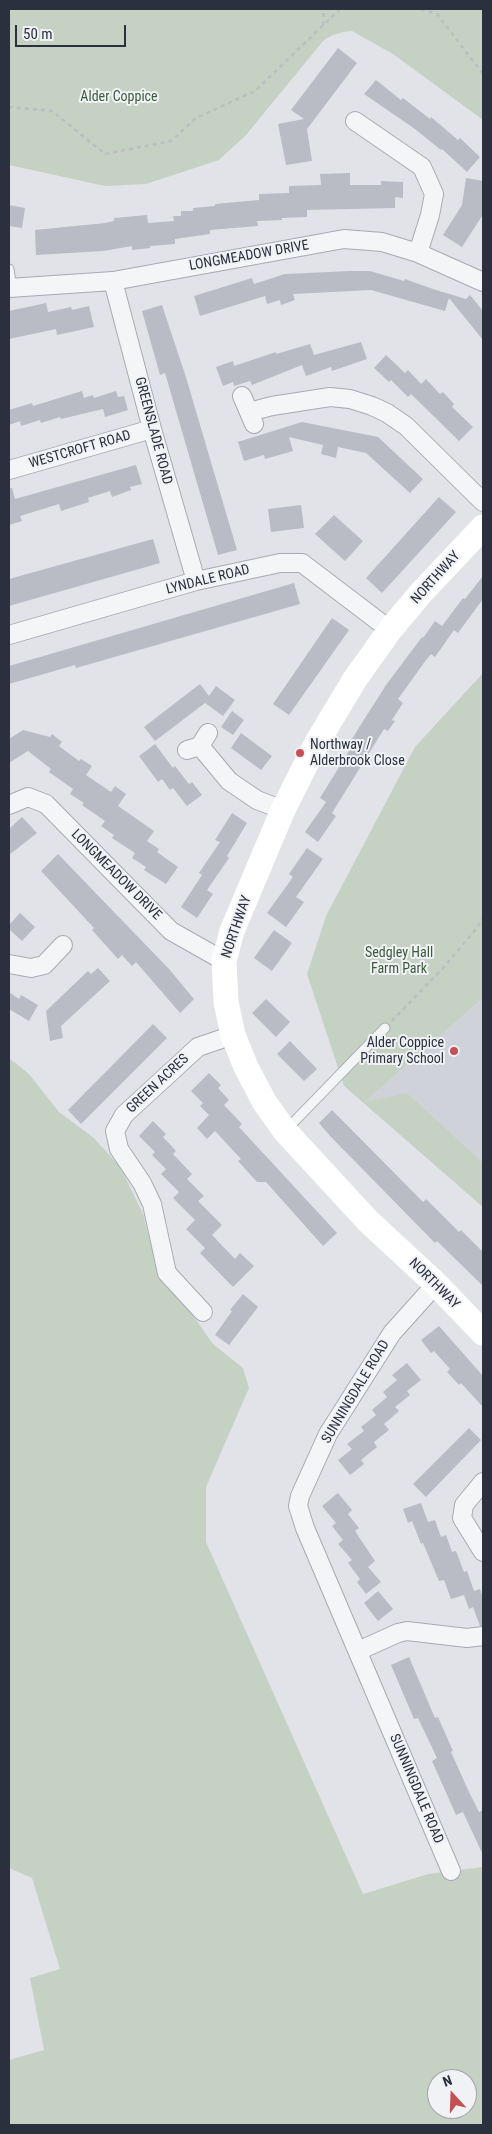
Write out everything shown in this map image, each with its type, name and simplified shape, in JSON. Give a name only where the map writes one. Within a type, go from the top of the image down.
[{"type":"street","points":[[356,121],[422,168],[434,194],[430,215],[418,253]]},
{"type":"street","name":"LONGMEADOW DRIVE","points":[[10,288],[113,281],[344,239],[382,242],[418,253],[483,282]]},
{"type":"street","name":"GREENSLADE ROAD","points":[[113,281],[152,429],[196,581]]},
{"type":"street","points":[[248,410],[330,397],[350,399],[372,406],[387,413],[406,426],[483,502]]},
{"type":"street","name":"WESTCROFT ROAD","points":[[9,470],[152,429]]},
{"type":"street","name":"NORTHWAY","points":[[482,529],[420,594],[390,630],[355,678],[316,744],[283,810],[232,931],[224,960],[226,1002],[233,1035],[246,1067],[265,1103],[285,1130],[368,1221],[436,1284],[483,1333]]},
{"type":"street","name":"LYNDALE ROAD","points":[[9,635],[196,581],[280,563],[302,563],[390,630]]},
{"type":"street","points":[[198,743],[229,781],[257,800],[283,810]]},
{"type":"street","name":"LONGMEADOW DRIVE","points":[[9,805],[28,798],[46,804],[172,931],[224,960]]},
{"type":"street","points":[[9,964],[31,968],[44,965],[63,945]]},
{"type":"street","name":"GREEN ACRES","points":[[204,1312],[167,1273],[152,1204],[142,1182],[119,1149],[115,1131],[124,1115],[198,1047],[233,1035]]},
{"type":"street","name":"SUNNINGDALE ROAD","points":[[436,1284],[392,1334],[328,1434],[300,1496],[298,1506],[305,1528],[451,1871]]},
{"type":"street","points":[[483,1482],[464,1505],[462,1518],[483,1552]]},
{"type":"street","points":[[358,1651],[398,1633],[408,1631],[467,1638],[483,1636]]},
{"type":"lane","points":[[9,269],[10,288]]},
{"type":"lane","points":[[285,1130],[385,1028]]},
{"type":"path","points":[[322,26],[324,9]]},
{"type":"path","points":[[9,107],[52,111],[105,154],[171,141],[196,118],[255,90],[340,9]]},
{"type":"path","points":[[421,9],[436,14],[483,74]]},
{"type":"path","points":[[385,1028],[443,968],[477,928],[483,917]]},
{"type":"shaded area","name":"Alder Coppice Primary School","points":[[483,998],[483,1207],[364,1103]]},
{"type":"green space","name":"Alder Coppice","points":[[9,9],[483,9],[483,120],[393,54],[352,31],[333,35],[324,40],[246,135],[219,160],[146,184],[105,186],[9,165]]},
{"type":"green space","name":"Sedgley Hall Farm Park","points":[[483,673],[483,998],[365,1102],[407,1093],[483,1163],[483,1207],[344,1086],[307,974],[326,916],[415,747]]},
{"type":"green space","points":[[9,1058],[29,1074],[59,1112],[94,1138],[121,1168],[143,1214],[156,1263],[213,1344],[243,1368],[249,1388],[206,1487],[206,1542],[363,1894],[428,1874],[483,1867],[483,2125],[9,2125],[9,2060],[44,2050],[30,1978],[60,1969],[32,1878],[9,1868]]},
{"type":"building","points":[[338,48],[357,63],[307,129],[312,161],[286,165],[278,124],[304,119],[291,110]]},
{"type":"building","points":[[376,80],[401,100],[403,98],[430,119],[431,117],[458,140],[460,138],[480,157],[467,172],[442,149],[364,94]]},
{"type":"building","points":[[350,173],[350,185],[381,185],[381,181],[403,182],[403,198],[395,197],[395,208],[307,210],[307,217],[257,221],[258,226],[210,230],[210,234],[175,239],[175,244],[150,246],[150,248],[132,250],[132,246],[103,251],[36,255],[35,230],[105,223],[114,221],[114,218],[147,215],[148,223],[174,221],[173,216],[181,216],[181,211],[193,211],[193,208],[215,206],[215,204],[259,200],[259,194],[289,193],[289,186],[321,185],[320,174]]},
{"type":"building","points":[[466,178],[483,181],[483,206],[482,216],[462,247],[443,235],[462,205]]},
{"type":"building","points":[[9,205],[25,208],[22,228],[9,226]]},
{"type":"building","points":[[370,271],[404,281],[405,279],[466,299],[470,295],[483,311],[483,340],[449,298],[445,311],[371,290],[293,294],[295,300],[281,305],[280,300],[267,304],[265,296],[200,316],[194,296],[252,278],[254,284],[285,274]]},
{"type":"building","points":[[46,303],[48,312],[71,307],[72,310],[89,306],[94,327],[57,335],[56,329],[9,339],[9,311]]},
{"type":"building","points":[[162,305],[185,374],[237,550],[218,555],[165,373],[160,375],[142,311]]},
{"type":"building","points":[[361,342],[367,359],[332,371],[331,367],[306,376],[302,365],[252,385],[250,381],[234,386],[233,382],[223,386],[216,367],[233,361],[234,366],[276,352],[276,354],[310,344],[314,355]]},
{"type":"building","points":[[386,355],[405,373],[408,370],[421,384],[426,379],[440,394],[443,392],[454,404],[452,407],[473,427],[459,441],[411,394],[408,397],[391,380],[389,382],[374,368]]},
{"type":"building","points":[[82,391],[84,398],[93,395],[94,398],[116,391],[118,397],[124,396],[128,410],[105,417],[103,409],[61,419],[60,417],[41,423],[40,420],[21,426],[20,421],[9,425],[9,410],[32,403],[33,406]]},
{"type":"building","points":[[302,422],[378,437],[423,479],[410,493],[366,453],[338,447],[336,458],[321,454],[323,445],[289,437],[293,451],[265,459],[264,455],[244,461],[238,442]]},
{"type":"building","points":[[136,465],[142,484],[130,487],[131,490],[112,497],[110,491],[88,498],[89,502],[61,511],[59,504],[20,516],[22,521],[9,525],[9,488],[12,488],[15,499]]},
{"type":"building","points":[[439,497],[456,512],[382,593],[366,578]]},
{"type":"building","points":[[301,505],[304,528],[271,532],[268,509]]},
{"type":"building","points":[[334,515],[363,541],[345,561],[315,534]]},
{"type":"building","points":[[153,539],[160,563],[9,606],[9,579]]},
{"type":"building","points":[[483,576],[483,599],[458,633],[454,630],[435,657],[431,654],[398,699],[403,703],[392,720],[395,721],[388,731],[384,729],[332,813],[336,816],[318,842],[305,832],[326,802],[320,798],[352,746],[349,744],[360,726],[386,685],[435,621],[442,626],[463,598],[465,599]]},
{"type":"building","points":[[294,583],[300,604],[76,668],[75,665],[9,684],[9,666]]},
{"type":"building","points":[[332,618],[349,630],[289,715],[273,704]]},
{"type":"building","points":[[200,684],[209,696],[216,686],[235,700],[223,716],[205,703],[155,741],[144,727]]},
{"type":"building","points":[[232,711],[244,720],[233,735],[221,727]]},
{"type":"building","points":[[23,730],[50,737],[52,734],[62,742],[59,746],[79,761],[81,759],[92,766],[86,775],[111,792],[115,786],[126,794],[118,806],[154,831],[147,841],[159,849],[157,852],[178,867],[166,884],[144,870],[146,867],[132,858],[135,853],[112,838],[114,835],[101,826],[105,821],[82,805],[84,803],[70,794],[73,789],[49,772],[51,769],[28,751],[9,763],[9,739]]},
{"type":"building","points":[[241,733],[272,756],[261,770],[231,748]]},
{"type":"building","points":[[155,744],[173,768],[175,766],[189,784],[192,782],[202,795],[187,806],[173,788],[170,790],[162,779],[158,782],[139,756]]},
{"type":"building","points":[[232,813],[247,823],[227,856],[229,858],[207,890],[213,894],[197,918],[181,907],[202,875],[199,873],[220,842],[215,840]]},
{"type":"building","points":[[22,817],[37,833],[9,855],[9,829]]},
{"type":"building","points":[[307,848],[323,859],[296,897],[304,902],[286,927],[267,913],[293,877],[289,874]]},
{"type":"building","points":[[58,854],[169,969],[194,999],[180,1013],[136,962],[132,966],[122,955],[118,959],[92,930],[94,928],[41,871]]},
{"type":"building","points":[[20,913],[35,927],[22,941],[9,929],[9,925]]},
{"type":"building","points":[[274,930],[292,943],[272,971],[254,958]]},
{"type":"building","points":[[98,968],[110,981],[61,1026],[63,1038],[50,1041],[46,1011],[88,971],[91,974]]},
{"type":"building","points":[[9,992],[19,999],[21,995],[38,1005],[29,1021],[9,1009]]},
{"type":"building","points":[[266,999],[290,1022],[276,1037],[252,1013]]},
{"type":"building","points":[[153,1024],[167,1038],[81,1124],[68,1110]]},
{"type":"building","points":[[290,1041],[317,1069],[304,1081],[277,1054]]},
{"type":"building","points":[[209,1073],[221,1085],[218,1088],[229,1100],[224,1105],[242,1124],[239,1127],[337,1233],[323,1246],[266,1182],[257,1182],[238,1161],[241,1159],[215,1131],[207,1139],[197,1128],[209,1115],[200,1106],[203,1103],[191,1091]]},
{"type":"building","points":[[332,1110],[423,1202],[426,1199],[459,1232],[461,1230],[483,1252],[483,1286],[437,1241],[435,1243],[331,1137],[319,1123]]},
{"type":"building","points":[[153,1121],[166,1134],[163,1137],[176,1151],[173,1154],[192,1174],[187,1179],[204,1196],[198,1201],[222,1225],[212,1235],[235,1259],[240,1253],[254,1266],[233,1287],[200,1253],[205,1248],[186,1229],[195,1220],[173,1198],[179,1192],[161,1174],[166,1169],[152,1155],[155,1152],[139,1136]]},
{"type":"building","points":[[243,1294],[258,1307],[229,1345],[215,1335],[232,1311],[230,1310]]},
{"type":"building","points":[[439,1326],[483,1376],[483,1407],[461,1383],[459,1385],[447,1372],[450,1369],[434,1351],[431,1353],[421,1340]]},
{"type":"building","points":[[407,1363],[421,1380],[407,1391],[410,1395],[395,1407],[399,1411],[384,1424],[389,1430],[374,1442],[377,1447],[361,1460],[364,1464],[350,1475],[338,1460],[352,1449],[347,1444],[364,1431],[361,1427],[376,1415],[372,1410],[387,1397],[383,1392],[397,1380],[392,1375]]},
{"type":"building","points":[[469,1428],[481,1440],[426,1497],[413,1484]]},
{"type":"building","points":[[338,1493],[352,1510],[348,1514],[359,1528],[355,1531],[375,1561],[368,1567],[381,1582],[366,1594],[357,1582],[360,1579],[348,1563],[352,1560],[338,1544],[343,1540],[332,1526],[336,1523],[322,1506]]},
{"type":"building","points":[[421,1503],[428,1522],[435,1520],[441,1537],[446,1535],[452,1552],[456,1551],[464,1572],[467,1571],[474,1591],[480,1589],[483,1598],[483,1626],[480,1626],[473,1607],[469,1609],[464,1595],[451,1599],[444,1580],[439,1581],[412,1521],[408,1523],[403,1509]]},
{"type":"building","points":[[378,1591],[393,1609],[378,1621],[364,1603]]},
{"type":"building","points":[[409,1657],[435,1718],[438,1717],[469,1792],[479,1812],[483,1810],[483,1855],[463,1812],[456,1815],[432,1761],[437,1758],[418,1718],[414,1719],[391,1665]]},
{"type":"place","name":"Northway / Alderbrook Close","points":[[300,753]]},
{"type":"place","name":"Alder Coppice Primary School","points":[[454,1051]]}]
